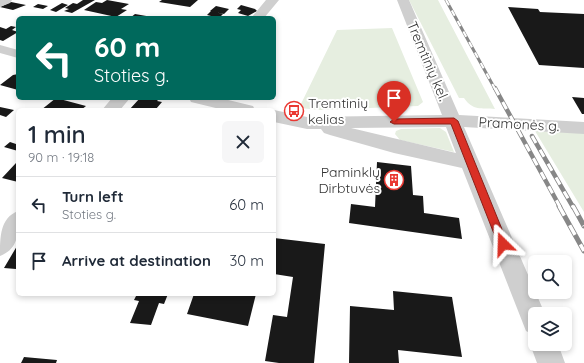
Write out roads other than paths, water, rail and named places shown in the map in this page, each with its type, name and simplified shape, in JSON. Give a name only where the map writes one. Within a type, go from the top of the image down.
[{"type":"street","points":[[0,3],[6,0]]},
{"type":"street","points":[[259,16],[273,0]]},
{"type":"street","name":"Tremtinių kel.","points":[[403,0],[454,121],[529,307]]},
{"type":"street","points":[[112,108],[120,100]]},
{"type":"street","points":[[205,100],[239,108]]},
{"type":"street","points":[[276,116],[394,146],[470,163]]},
{"type":"street","name":"Pramonės g.","points":[[307,123],[454,121],[514,123],[584,128]]},
{"type":"street","points":[[394,122],[388,129],[388,134],[389,139],[394,146]]},
{"type":"street","points":[[0,246],[16,223]]},
{"type":"street","points":[[547,351],[552,363]]},
{"type":"railway","points":[[446,0],[495,89]]},
{"type":"railway","points":[[495,88],[560,207]]},
{"type":"railway","points":[[532,136],[573,207]]},
{"type":"railway","points":[[559,206],[584,251]]},
{"type":"railway","points":[[573,206],[584,226]]},
{"type":"place","name":"Tremtinių kelias","points":[[294,111]]},
{"type":"place","name":"Paminklų Dirbtuvės","points":[[394,180]]}]
